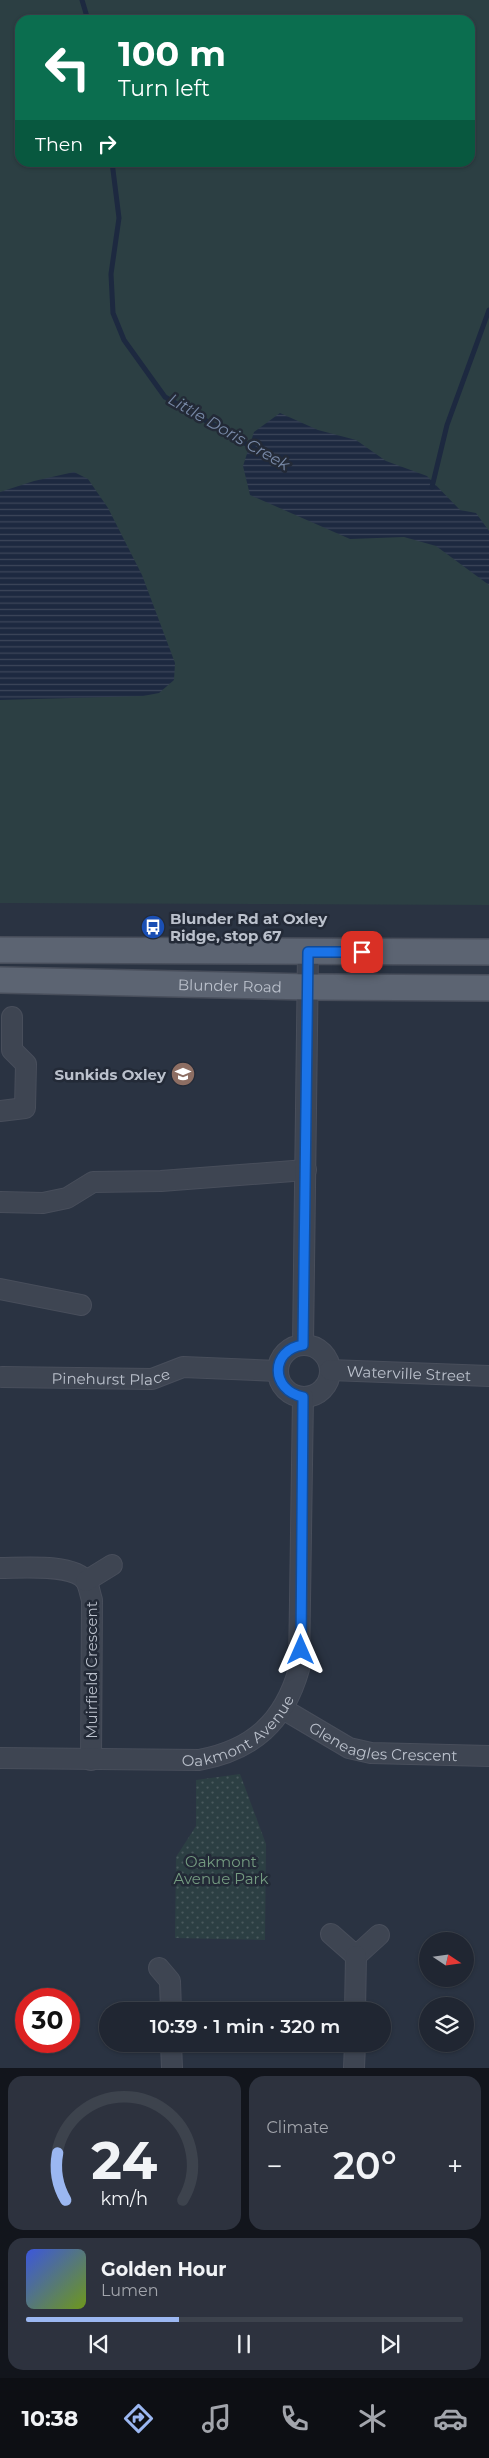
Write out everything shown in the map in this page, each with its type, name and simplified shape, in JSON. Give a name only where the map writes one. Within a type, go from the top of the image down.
[{"type":"main road","points":[[0,950],[489,952]]},
{"type":"main road","name":"Blunder Road","points":[[0,980],[308,987],[489,988]]},
{"type":"street","points":[[303,1345],[308,952]]},
{"type":"street","points":[[0,1111],[25,1108],[26,1064],[12,1050],[12,1018]]},
{"type":"street","points":[[0,1202],[43,1202],[67,1198],[94,1182],[161,1181],[306,1170]]},
{"type":"street","points":[[0,1289],[80,1305]]},
{"type":"street","points":[[303,1345],[311,1346],[324,1355],[330,1370],[325,1386],[311,1396],[303,1397],[288,1391],[279,1378],[278,1371],[283,1356],[295,1346],[303,1345]]},
{"type":"street","name":"Pinehurst Place","points":[[2,1376],[152,1379],[183,1367],[278,1371]]},
{"type":"street","name":"Waterville Street","points":[[330,1370],[489,1376]]},
{"type":"street","name":"Oakmont Avenue","points":[[0,1758],[199,1760],[216,1757],[249,1742],[268,1727],[283,1709],[294,1686],[301,1650],[303,1397]]},
{"type":"street","name":"Muirfield Crescent","points":[[86,1581],[112,1565]]},
{"type":"street","name":"Muirfield Crescent","points":[[0,1568],[54,1569],[74,1572],[86,1581],[92,1600],[91,1760]]},
{"type":"street","name":"Gleneagles Crescent","points":[[283,1709],[349,1748],[357,1750],[371,1753],[489,1756]]},
{"type":"street","points":[[331,1934],[356,1956]]},
{"type":"street","points":[[355,2002],[356,1956],[380,1935]]},
{"type":"street","points":[[159,1968],[170,1981],[171,2002]]},
{"type":"street","points":[[171,2052],[172,2068]]},
{"type":"street","points":[[354,2068],[355,2052]]},
{"type":"green space","points":[[0,0],[489,0],[489,905],[0,903]]},
{"type":"green space","name":"Oakmont Avenue Park","points":[[240,1774],[266,1844],[265,1940],[175,1938],[176,1857],[196,1826],[196,1780]]},
{"type":"water","points":[[280,413],[318,430],[356,440],[386,461],[427,476],[460,510],[476,513],[489,531],[489,585],[436,546],[404,537],[350,539],[250,495],[243,466],[254,432]]},
{"type":"water","points":[[74,472],[88,479],[108,508],[142,575],[175,663],[174,680],[159,693],[143,696],[0,700],[0,492],[34,481]]},
{"type":"waterway","name":"Little Doris Creek","points":[[82,0],[86,15]]},
{"type":"waterway","name":"Little Doris Creek","points":[[113,167],[119,218],[111,274],[113,313],[124,340],[165,397],[255,449]]},
{"type":"waterway","points":[[432,487],[447,425],[489,310]]},
{"type":"place","name":"Blunder Rd at Oxley Ridge, stop 67","points":[[153,927]]},
{"type":"place","name":"Sunkids Oxley","points":[[183,1074]]},
{"type":"route","points":[[301,1650],[303,1397],[295,1395],[283,1386],[278,1371],[279,1363],[288,1350],[295,1346],[303,1345],[308,952],[362,952]]}]
